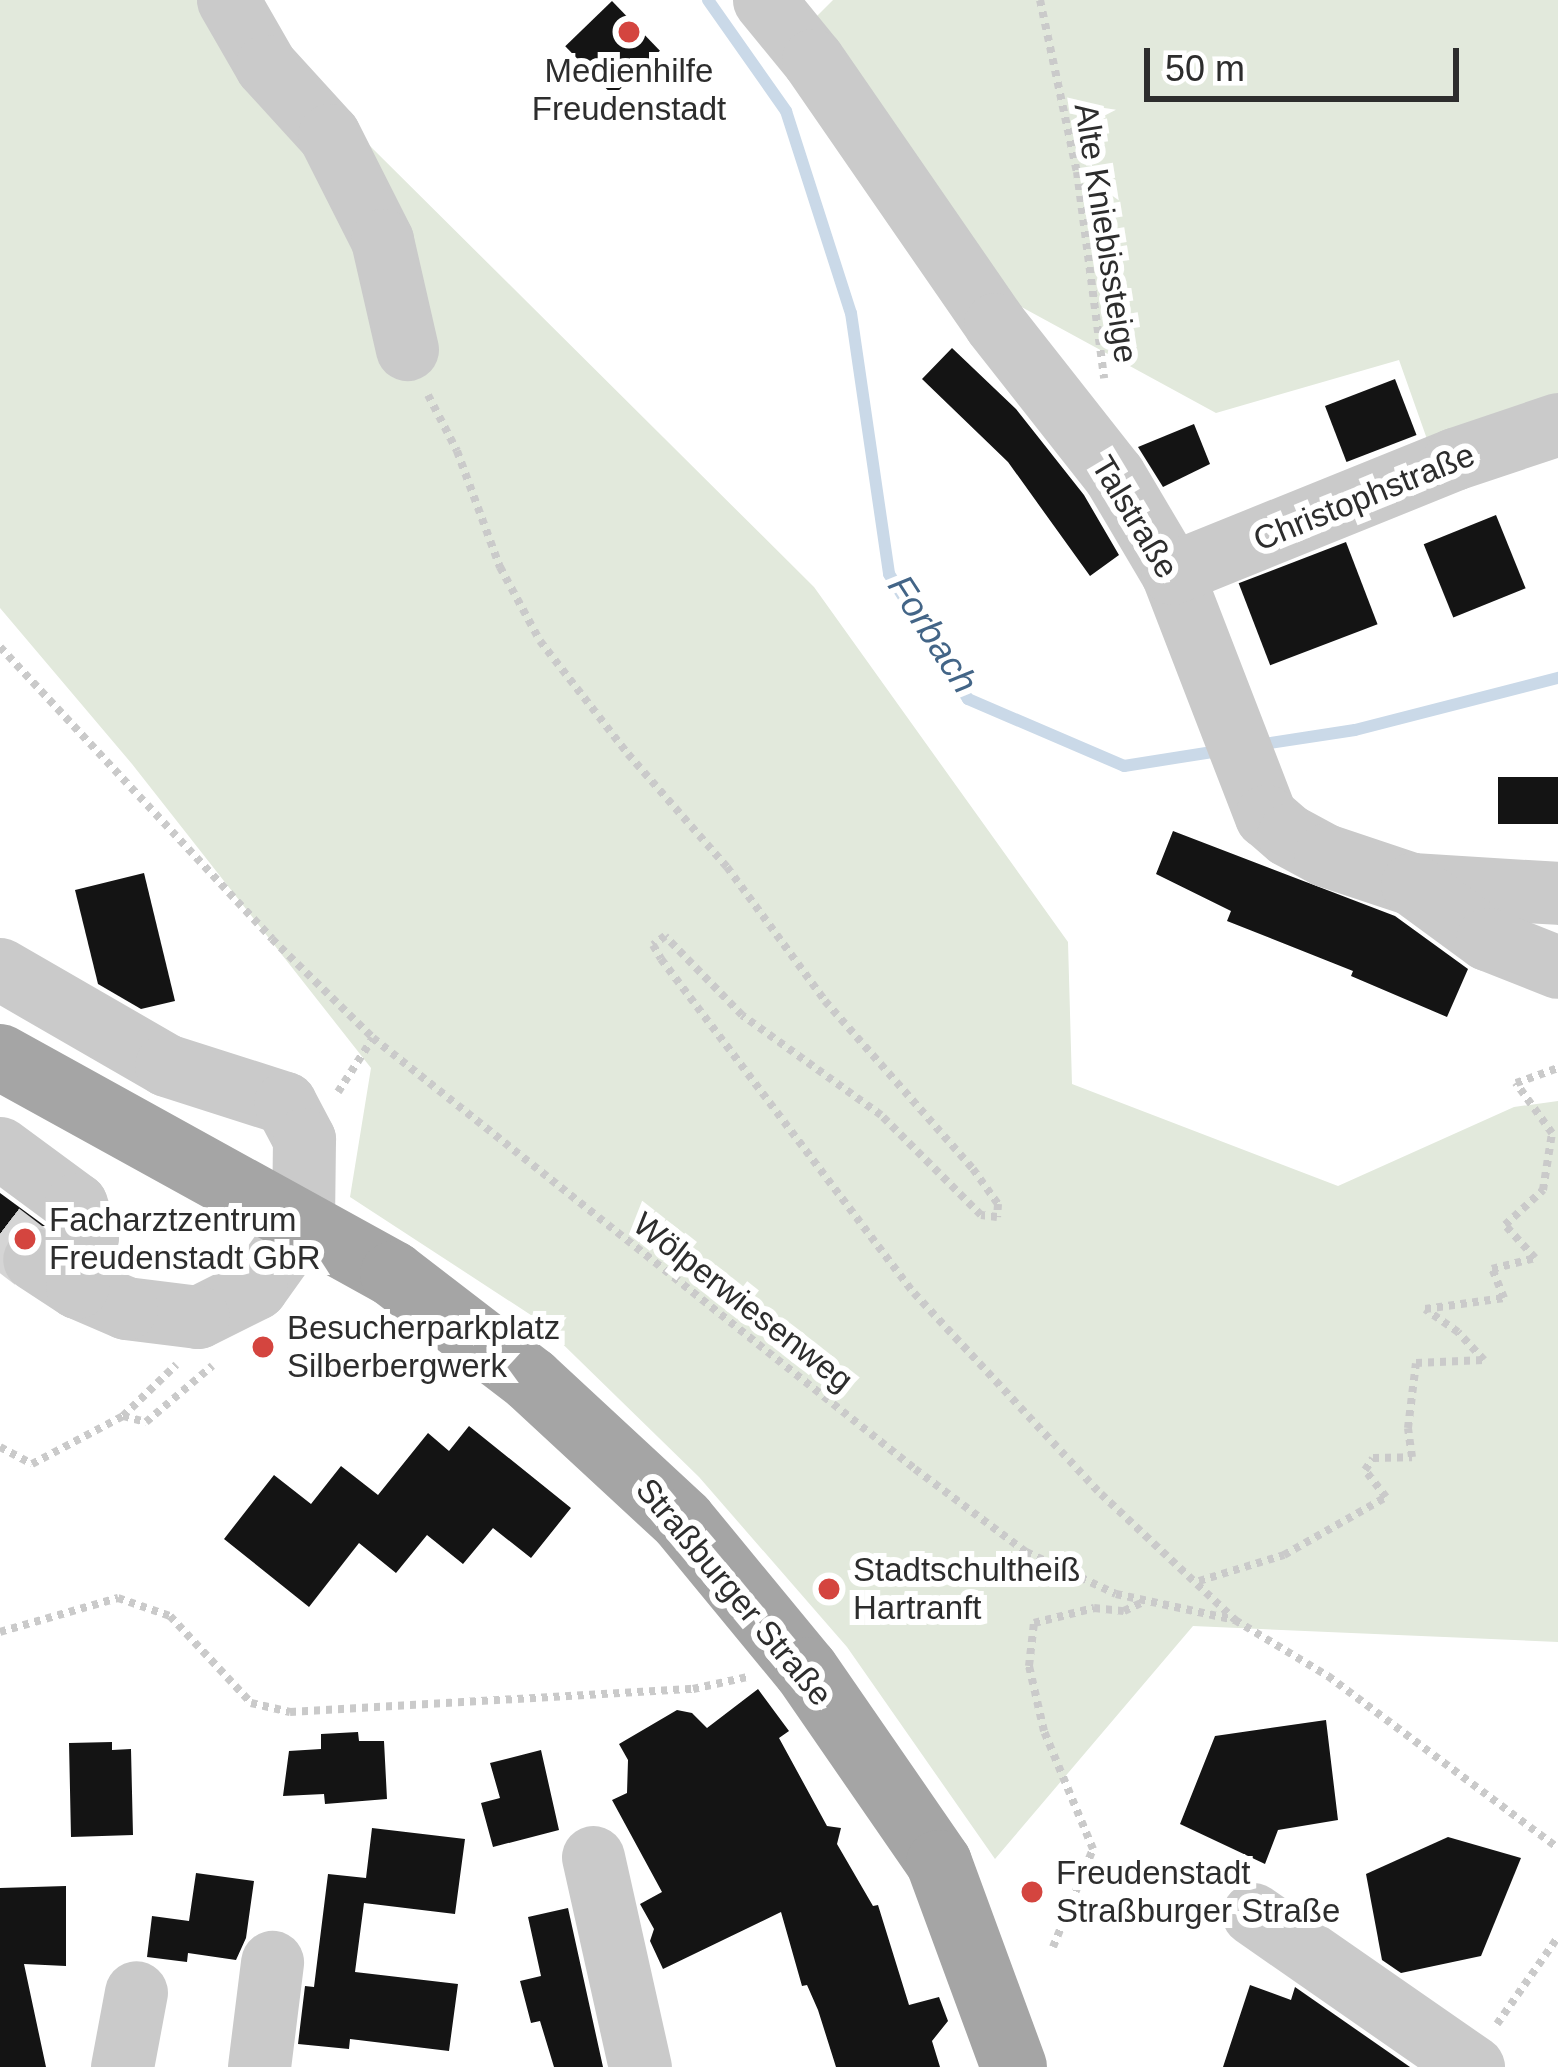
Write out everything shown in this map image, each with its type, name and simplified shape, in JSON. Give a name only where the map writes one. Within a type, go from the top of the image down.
[{"type":"main road","name":"Straßburger Straße","points":[[0,1057],[393,1274],[531,1380],[683,1521],[806,1670],[939,1863],[1014,2067]]},
{"type":"street","points":[[228,0],[266,66],[328,135],[339,156],[382,240],[407,349]]},
{"type":"street","name":"Talstraße","points":[[764,0],[813,60],[995,324],[1114,475],[1172,573],[1266,816],[1288,836],[1325,854],[1412,884],[1558,893]]},
{"type":"street","name":"Christophstraße","points":[[1172,573],[1454,459],[1558,424]]},
{"type":"street","points":[[1412,884],[1487,940],[1558,967]]},
{"type":"street","points":[[0,969],[166,1066],[285,1103],[304,1138],[302,1222],[256,1288],[198,1317],[126,1308],[56,1273],[88,1237],[76,1204],[0,1148]]},
{"type":"street","points":[[593,1857],[640,2067]]},
{"type":"street","points":[[1253,1914],[1472,2067]]},
{"type":"street","points":[[259,2067],[272,1962]]},
{"type":"street","points":[[122,2067],[136,1992]]},
{"type":"path","name":"Alte Kniebissteige","points":[[1040,0],[1077,172],[1106,390]]},
{"type":"path","points":[[407,349],[458,451],[500,567],[540,641],[628,754],[727,867],[825,1000],[973,1169],[998,1204],[997,1217],[981,1215],[880,1115],[742,1016],[665,935],[653,945],[661,958],[914,1293],[1101,1494],[1199,1581],[1235,1620]]},
{"type":"path","name":"Wölperwiesenweg","points":[[0,647],[272,939],[420,1078],[1026,1552],[1144,1602],[1235,1620],[1328,1676],[1558,1848]]},
{"type":"path","points":[[1199,1581],[1284,1555],[1386,1496],[1365,1470],[1372,1458],[1412,1457],[1408,1428],[1416,1363],[1484,1360],[1458,1332],[1425,1309],[1504,1298],[1492,1269],[1535,1258],[1505,1225],[1544,1190],[1552,1133],[1516,1083],[1558,1068]]},
{"type":"path","points":[[0,1447],[32,1464],[123,1416],[183,1359]]},
{"type":"path","points":[[123,1416],[146,1422],[209,1371],[215,1360]]},
{"type":"path","points":[[0,1632],[118,1598],[170,1616],[251,1702],[290,1712],[693,1689],[758,1675]]},
{"type":"path","points":[[1052,1947],[1093,1849],[1044,1731],[1029,1666],[1034,1623],[1094,1608],[1124,1611],[1144,1602]]},
{"type":"path","points":[[1524,1984],[1558,1937]]},
{"type":"shaded area","points":[[0,0],[223,0],[814,587],[1068,942],[1072,1084],[1338,1186],[1514,1107],[1558,1101],[1558,1642],[1193,1626],[995,1859],[847,1647],[699,1477],[537,1319],[350,1197],[371,1068],[132,764],[0,608]]},
{"type":"shaded area","points":[[833,0],[1558,0],[1558,435],[1439,473],[1399,360],[1216,413],[996,293],[808,25]]},
{"type":"building","points":[[612,1],[660,51],[613,96],[565,46]]},
{"type":"building","points":[[952,348],[1016,409],[1084,495],[1119,555],[1090,576],[1008,462],[922,379]]},
{"type":"building","points":[[1395,379],[1417,435],[1346,462],[1325,406]]},
{"type":"building","points":[[1194,424],[1210,464],[1163,487],[1138,447]]},
{"type":"building","points":[[1496,515],[1526,588],[1453,617],[1424,544]]},
{"type":"building","points":[[1346,542],[1378,624],[1270,665],[1239,583]]},
{"type":"building","points":[[1498,777],[1558,777],[1558,824],[1498,824]]},
{"type":"building","points":[[1173,831],[1395,916],[1468,969],[1447,1017],[1351,976],[1353,971],[1227,921],[1231,911],[1156,874]]},
{"type":"building","points":[[144,873],[175,1001],[141,1009],[98,984],[75,890]]},
{"type":"building","points":[[0,1193],[45,1226],[17,1228],[0,1251]]},
{"type":"building","points":[[469,1426],[571,1508],[531,1558],[493,1528],[463,1564],[427,1535],[396,1573],[359,1543],[309,1607],[224,1539],[274,1475],[311,1504],[341,1466],[378,1495],[428,1433],[449,1451]]},
{"type":"building","points":[[758,1689],[789,1731],[779,1738],[827,1826],[841,1828],[837,1844],[873,1906],[878,1905],[909,2005],[939,1997],[948,2021],[932,2041],[940,2067],[836,2067],[818,2010],[807,1985],[802,1986],[781,1912],[663,1969],[650,1941],[654,1929],[640,1904],[662,1892],[612,1800],[627,1793],[628,1760],[619,1744],[677,1710],[692,1713],[707,1728]]},
{"type":"building","points":[[1326,1720],[1338,1820],[1278,1830],[1265,1864],[1180,1824],[1215,1736]]},
{"type":"building","points":[[358,1732],[359,1741],[384,1741],[387,1799],[325,1804],[324,1794],[283,1796],[289,1751],[321,1749],[321,1734]]},
{"type":"building","points":[[112,1742],[112,1750],[131,1749],[133,1835],[71,1837],[69,1743]]},
{"type":"building","points":[[541,1750],[559,1830],[493,1847],[481,1803],[500,1798],[490,1763]]},
{"type":"building","points":[[372,1828],[465,1839],[455,1914],[364,1903],[355,1972],[458,1984],[449,2051],[350,2039],[349,2049],[298,2044],[305,1986],[314,1987],[328,1874],[366,1878]]},
{"type":"building","points":[[1448,1837],[1521,1858],[1481,1956],[1401,1973],[1382,1960],[1366,1874]]},
{"type":"building","points":[[196,1873],[254,1881],[246,1938],[236,1960],[188,1953],[187,1962],[147,1957],[152,1916],[189,1921]]},
{"type":"building","points":[[66,1886],[66,1966],[24,1964],[46,2067],[0,2067],[0,1888]]},
{"type":"building","points":[[568,1908],[603,2067],[554,2067],[540,2021],[531,2023],[520,1981],[541,1976],[528,1917]]},
{"type":"building","points":[[1250,1985],[1291,2000],[1295,1987],[1410,2067],[1223,2067]]},
{"type":"waterway","name":"Forbach","points":[[708,0],[786,111],[851,313],[889,574],[968,699],[1124,766],[1219,751]]},
{"type":"waterway","name":"Forbach","points":[[1257,745],[1355,730],[1558,678]]},
{"type":"tunnel","points":[[0,1233],[34,1259]]},
{"type":"place","name":"Medienhilfe Freudenstadt","points":[[629,32]]},
{"type":"place","name":"Facharztzentrum Freudenstadt GbR","points":[[25,1239]]},
{"type":"place","name":"Besucherparkplatz Silberbergwerk","points":[[263,1347]]},
{"type":"place","name":"Stadtschultheiß Hartranft","points":[[829,1589]]},
{"type":"place","name":"Freudenstadt Straßburger Straße","points":[[1032,1892]]}]
